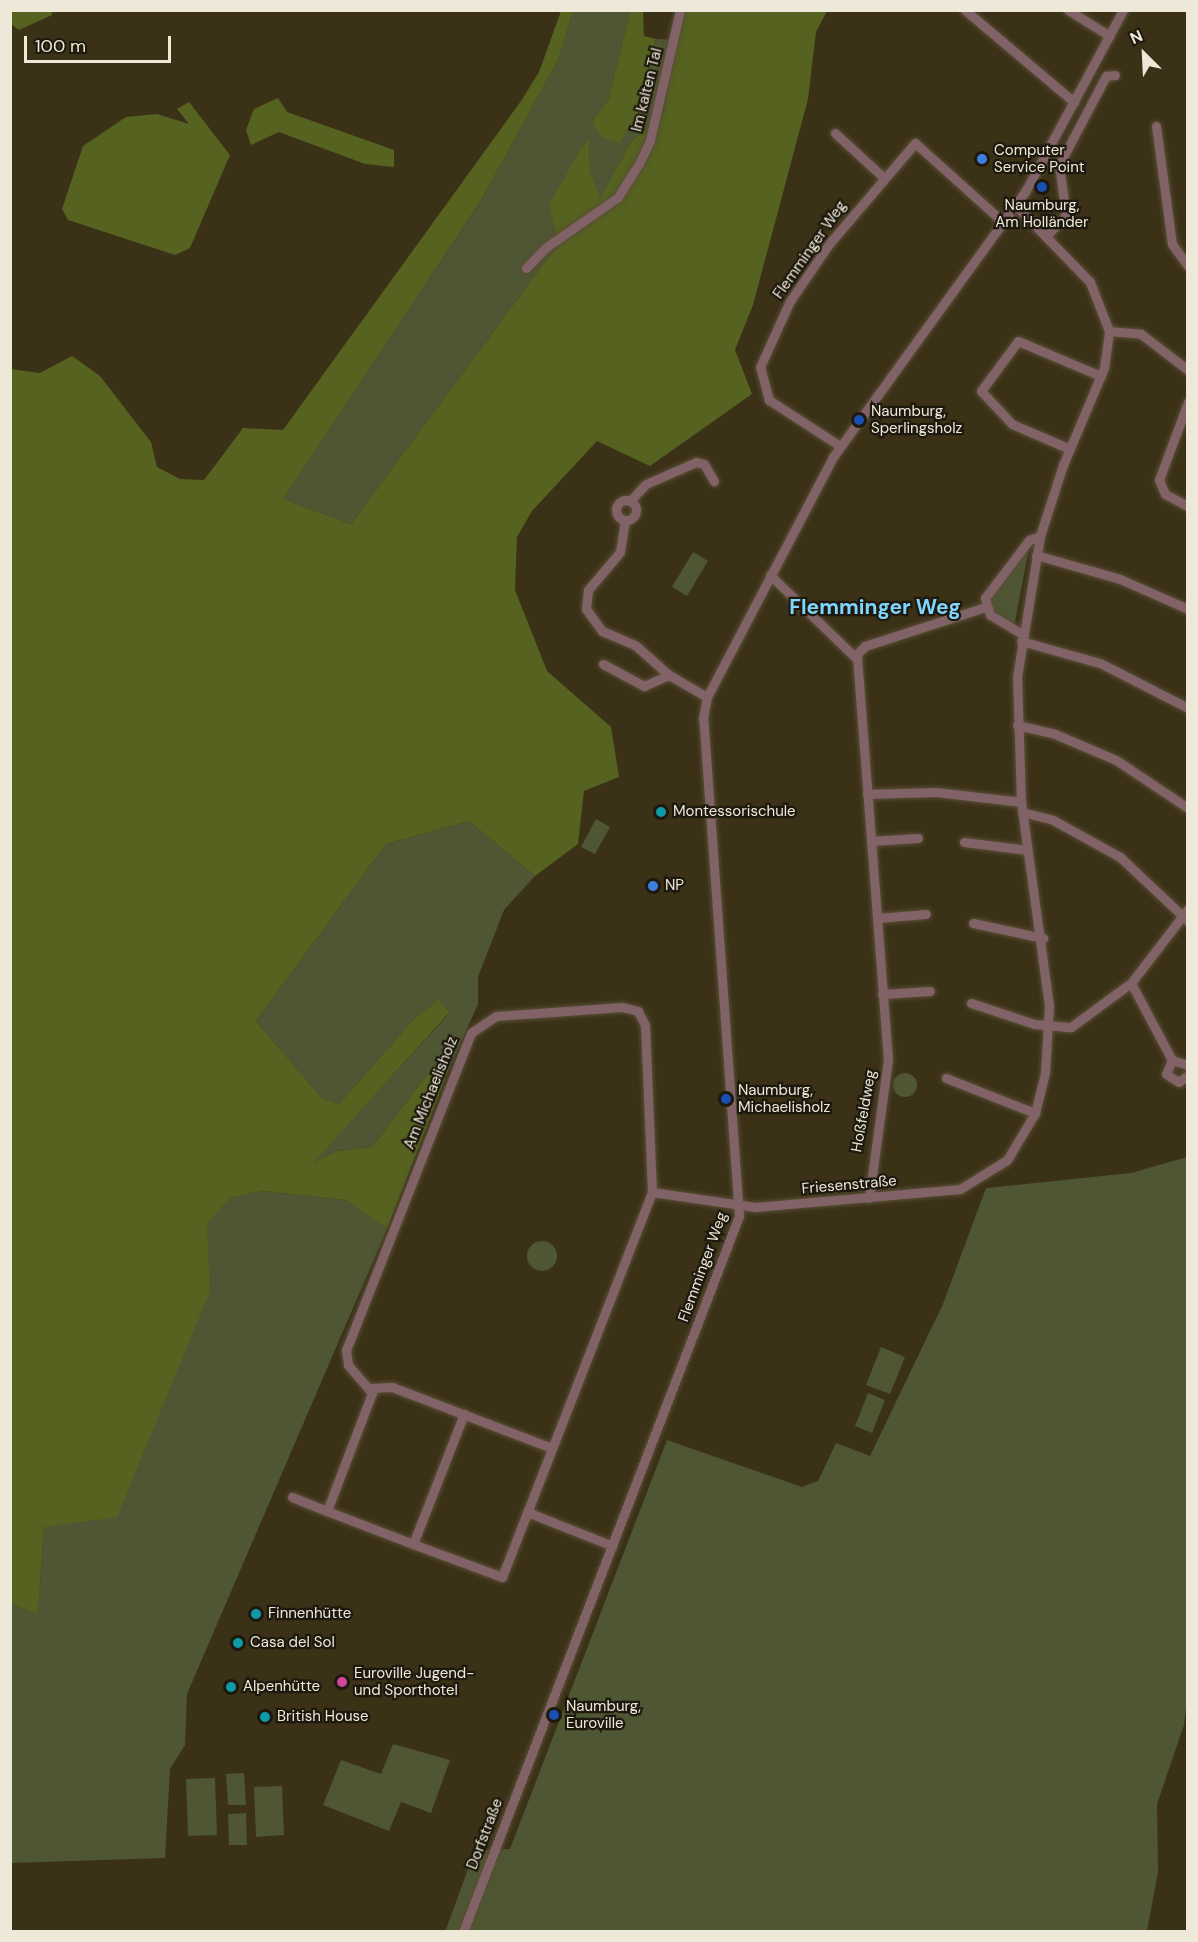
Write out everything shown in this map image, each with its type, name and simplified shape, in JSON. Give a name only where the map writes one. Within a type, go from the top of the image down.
[{"type":"street","name":"Im kalten Tal","points":[[526,268],[545,248],[618,197],[639,164],[651,140],[680,10]]},
{"type":"street","points":[[965,10],[1074,102]]},
{"type":"street","points":[[1068,10],[1110,36]]},
{"type":"street","name":"Flemminger Weg","points":[[534,1748],[613,1546],[740,1206],[703,718],[707,697],[840,446],[1016,205],[1123,10]]},
{"type":"street","points":[[1047,235],[1066,215],[1059,165],[1106,76],[1115,75]]},
{"type":"street","points":[[1156,126],[1170,236],[1188,266]]},
{"type":"street","points":[[835,133],[883,177]]},
{"type":"street","name":"Flemminger Weg","points":[[840,446],[769,400],[761,357],[799,287],[883,177],[915,143],[1003,222]]},
{"type":"street","points":[[945,1078],[1035,1113],[1049,1027],[1043,938],[1021,802],[1017,725],[1022,638],[1040,536],[1070,449],[1101,376],[1109,331],[1096,290],[1047,235],[1016,205]]},
{"type":"street","points":[[1109,331],[1141,334],[1188,370]]},
{"type":"street","points":[[1070,449],[1012,424],[981,391],[1018,340],[1101,376]]},
{"type":"street","points":[[1188,402],[1159,480],[1165,494],[1188,506]]},
{"type":"street","points":[[625,520],[616,506],[630,501],[646,484],[696,462],[704,464],[714,481]]},
{"type":"street","points":[[630,501],[636,512],[625,520],[618,556],[588,590],[584,604],[602,632],[635,645],[669,675],[707,697]]},
{"type":"street","points":[[986,607],[990,589],[1029,540],[1040,536]]},
{"type":"street","points":[[1036,555],[1120,579],[1188,609]]},
{"type":"street","points":[[770,575],[849,657],[856,658],[865,646],[986,607]]},
{"type":"street","points":[[986,607],[1022,638],[1100,663],[1188,708]]},
{"type":"street","name":"Hoßfeldweg","points":[[856,658],[887,1071],[869,1198]]},
{"type":"street","points":[[603,664],[644,686],[669,675]]},
{"type":"street","points":[[1017,725],[1055,734],[1116,760],[1188,808]]},
{"type":"street","points":[[867,794],[936,792],[1021,802]]},
{"type":"street","points":[[971,1003],[1049,1027],[1071,1027],[1131,983],[1186,915],[1106,848],[1053,820],[1022,812]]},
{"type":"street","points":[[871,841],[918,838]]},
{"type":"street","points":[[964,842],[1027,850]]},
{"type":"street","points":[[877,918],[926,914]]},
{"type":"street","points":[[973,923],[1043,938]]},
{"type":"street","points":[[1131,983],[1172,1060],[1188,1065]]},
{"type":"street","points":[[882,994],[930,991]]},
{"type":"street","name":"Am Michaelisholz","points":[[292,1497],[502,1577],[652,1192],[645,1024],[638,1011],[622,1007],[502,1016],[480,1023],[465,1046],[346,1350],[350,1369],[372,1388]]},
{"type":"street","points":[[1172,1060],[1167,1066],[1171,1080],[1188,1075]]},
{"type":"street","name":"Friesenstraße","points":[[740,1206],[869,1198],[960,1189],[1007,1160],[1035,1113]]},
{"type":"street","points":[[652,1192],[740,1206]]},
{"type":"street","points":[[327,1511],[372,1388],[392,1387],[552,1448]]},
{"type":"street","points":[[413,1544],[464,1414]]},
{"type":"street","points":[[527,1512],[613,1546]]},
{"type":"street","name":"Dorfstraße","points":[[463,1932],[534,1748]]},
{"type":"green space","points":[[11,10],[52,11],[52,15],[19,30],[11,24]]},
{"type":"green space","points":[[561,11],[573,11],[558,60],[483,197],[283,499],[351,524],[559,243],[549,205],[579,152],[589,139],[590,170],[600,199],[631,142],[664,114],[679,11],[827,11],[816,32],[808,99],[753,305],[735,350],[752,394],[650,466],[597,441],[532,511],[517,537],[515,590],[547,671],[611,727],[619,777],[584,791],[578,844],[535,876],[469,821],[386,844],[256,1021],[322,1098],[339,1104],[413,1020],[439,999],[449,1013],[314,1162],[337,1151],[372,1147],[436,1063],[449,1069],[387,1229],[346,1200],[263,1191],[230,1198],[207,1224],[210,1291],[117,1517],[44,1527],[38,1614],[11,1604],[11,369],[40,373],[72,356],[100,376],[151,442],[157,467],[180,479],[204,480],[243,428],[283,430],[521,101],[539,72]]},
{"type":"green space","points":[[573,11],[630,11],[609,98],[592,122],[647,99],[646,78],[656,39],[675,40],[664,114],[631,142],[600,200],[590,170],[589,140],[559,243],[351,524],[283,499],[483,197],[558,60]]},
{"type":"green space","points":[[630,11],[643,11],[644,36],[656,39],[646,78],[647,99],[619,143],[603,138],[592,122],[609,98]]},
{"type":"green space","points":[[278,98],[287,112],[394,150],[394,167],[365,164],[279,132],[251,145],[246,130],[254,109]]},
{"type":"green space","points":[[189,102],[230,155],[190,248],[175,255],[68,220],[62,209],[83,146],[126,117],[157,114],[189,124],[177,109]]},
{"type":"green space","points":[[1026,547],[1029,548],[1014,627],[993,612],[990,594]]},
{"type":"green space","points":[[693,552],[708,561],[687,596],[672,587]]},
{"type":"green space","points":[[596,819],[610,827],[595,854],[581,847]]},
{"type":"green space","points":[[469,821],[535,876],[504,910],[478,977],[478,1004],[449,1069],[436,1063],[372,1147],[337,1151],[312,1163],[449,1014],[439,999],[413,1020],[339,1104],[322,1098],[256,1021],[386,844]]},
{"type":"green space","points":[[900,1073],[910,1073],[917,1080],[917,1090],[910,1097],[900,1097],[893,1090],[893,1080]]},
{"type":"green space","points":[[1187,1157],[1188,1690],[1184,1725],[1157,1804],[1158,1872],[1147,1931],[445,1932],[475,1850],[510,1849],[667,1440],[802,1487],[818,1481],[836,1443],[870,1456],[943,1304],[986,1188],[1131,1173]]},
{"type":"green space","points":[[263,1191],[346,1200],[387,1229],[187,1694],[185,1745],[170,1769],[165,1858],[11,1863],[10,1604],[38,1613],[44,1527],[210,1291],[206,1224],[230,1198]]},
{"type":"green space","points":[[542,1241],[553,1245],[557,1256],[553,1267],[542,1271],[531,1267],[527,1256],[531,1245]]},
{"type":"green space","points":[[881,1347],[905,1357],[890,1394],[866,1385]]},
{"type":"green space","points":[[868,1393],[885,1400],[872,1433],[855,1426]]},
{"type":"green space","points":[[393,1744],[450,1760],[431,1813],[401,1802],[389,1831],[323,1805],[341,1760],[381,1774]]},
{"type":"green space","points":[[244,1773],[246,1805],[228,1805],[226,1774]]},
{"type":"green space","points":[[215,1778],[217,1835],[188,1836],[186,1779]]},
{"type":"green space","points":[[282,1786],[284,1835],[256,1837],[254,1787]]},
{"type":"green space","points":[[246,1813],[247,1845],[229,1845],[228,1814]]},
{"type":"place","name":"Computer Service Point","points":[[982,159]]},
{"type":"place","name":"Naumburg, Am Holländer","points":[[1042,187]]},
{"type":"place","name":"Naumburg, Sperlingsholz","points":[[859,420]]},
{"type":"place","name":"Montessorischule","points":[[661,812]]},
{"type":"place","name":"NP","points":[[653,886]]},
{"type":"place","name":"Naumburg, Michaelisholz","points":[[726,1099]]},
{"type":"place","name":"Finnenhütte","points":[[256,1614]]},
{"type":"place","name":"Casa del Sol","points":[[238,1643]]},
{"type":"place","name":"Euroville Jugend- und Sporthotel","points":[[342,1682]]},
{"type":"place","name":"Alpenhütte","points":[[231,1687]]},
{"type":"place","name":"Naumburg, Euroville","points":[[554,1715]]},
{"type":"place","name":"British House","points":[[265,1717]]},
{"type":"district","name":"Flemminger Weg","points":[[875,607]]}]
